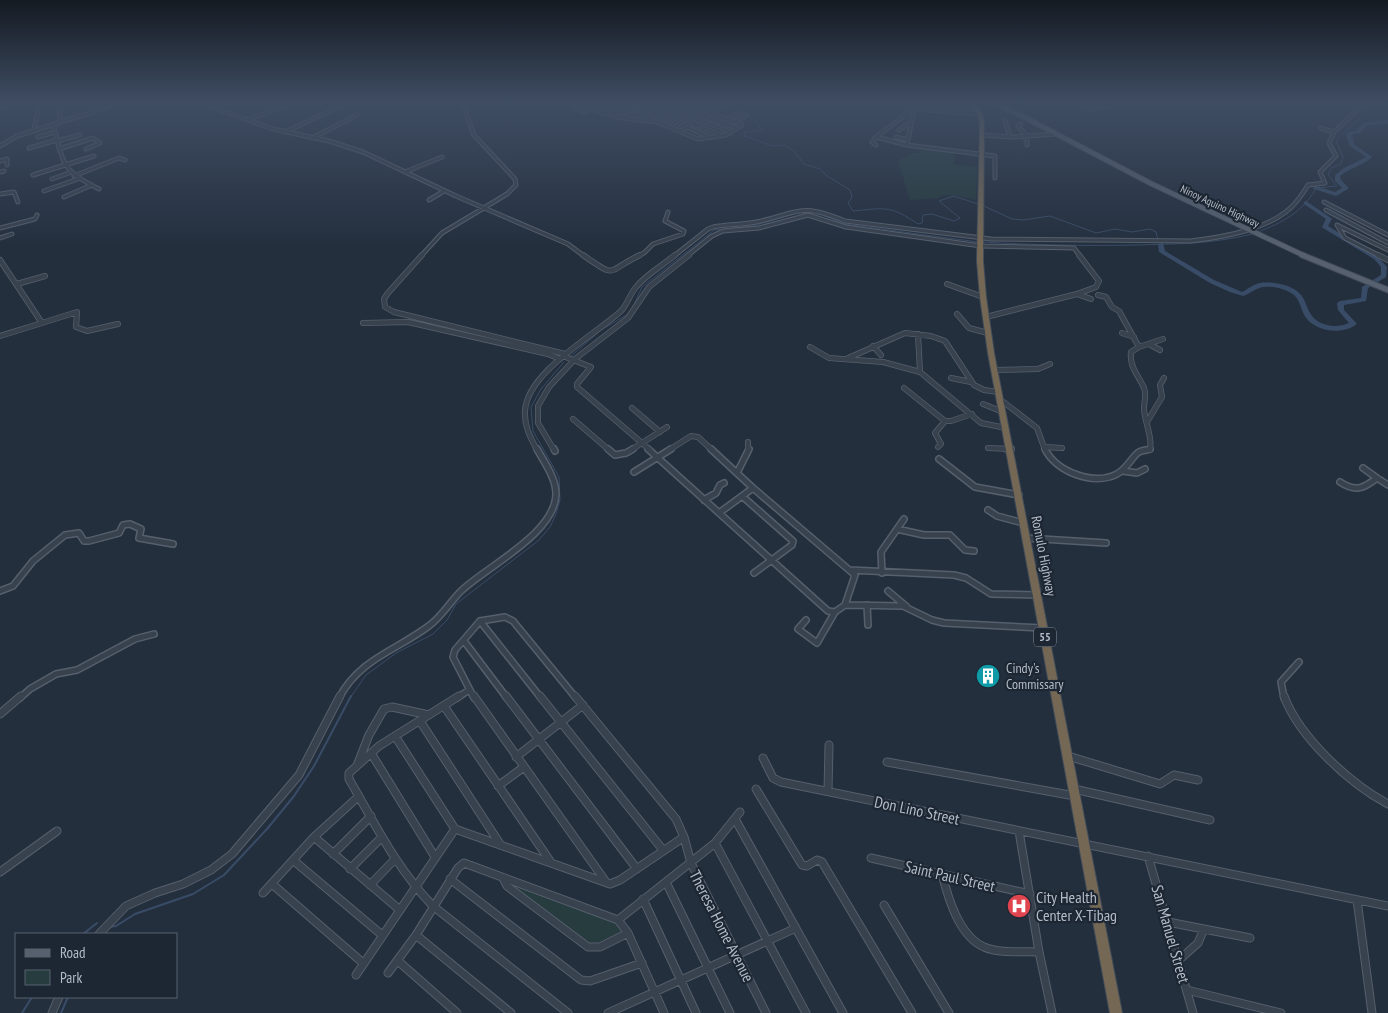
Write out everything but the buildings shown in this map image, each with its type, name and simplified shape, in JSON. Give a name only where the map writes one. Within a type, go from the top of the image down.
[{"type":"highway","name":"Romulo Highway","points":[[982,150],[980,261],[988,333],[1116,1013]]},
{"type":"main road","name":"Ninoy Aquino Highway","points":[[1087,150],[1248,230],[1386,289]]},
{"type":"street","points":[[59,150],[64,166],[69,173],[99,188]]},
{"type":"street","points":[[358,150],[444,191],[568,244],[600,269],[610,272],[644,254],[653,244],[684,233],[684,230],[664,220],[668,212]]},
{"type":"street","points":[[488,150],[517,182],[511,191],[440,235],[388,293],[384,299],[384,307],[394,312],[575,359],[591,367],[576,387],[642,443],[825,609],[835,612]]},
{"type":"street","points":[[947,150],[996,157],[995,178]]},
{"type":"street","points":[[981,244],[1183,241],[1217,238],[1248,230],[1268,223],[1282,215],[1297,202],[1308,185],[1325,183],[1320,172],[1336,156],[1333,150]]},
{"type":"street","points":[[33,175],[94,156]]},
{"type":"street","points":[[405,172],[442,157]]},
{"type":"street","points":[[44,191],[119,158],[125,160]]},
{"type":"street","points":[[0,161],[7,159],[7,164]]},
{"type":"street","points":[[52,179],[69,173]]},
{"type":"street","points":[[64,197],[92,185]]},
{"type":"street","points":[[429,200],[444,191]]},
{"type":"street","points":[[0,194],[14,192],[18,202]]},
{"type":"street","points":[[1324,202],[1388,235]]},
{"type":"street","points":[[99,933],[126,906],[182,884],[210,870],[232,854],[253,832],[299,775],[343,691],[360,671],[372,660],[428,627],[468,585],[539,531],[553,507],[556,495],[555,483],[527,431],[525,410],[529,397],[539,381],[563,356],[621,311],[636,286],[708,229],[751,223],[816,210],[845,221],[981,244],[1074,248],[1099,282],[1096,287],[1077,294],[986,317]]},
{"type":"street","points":[[1326,210],[1388,243]]},
{"type":"street","points":[[555,451],[538,422],[538,406],[549,387],[575,359],[628,318],[649,287],[714,234],[723,231],[759,228],[796,213]]},
{"type":"street","points":[[0,228],[35,219],[37,215]]},
{"type":"street","points":[[1388,250],[1336,225],[1346,238],[1388,260]]},
{"type":"street","points":[[0,238],[12,234]]},
{"type":"street","points":[[0,260],[42,323]]},
{"type":"street","points":[[17,284],[45,276]]},
{"type":"street","points":[[947,284],[983,297]]},
{"type":"street","points":[[1077,294],[1091,299]]},
{"type":"street","points":[[1098,295],[1106,297],[1112,307],[1119,311],[1139,347]]},
{"type":"street","points":[[0,336],[78,312],[76,327],[84,331],[118,324]]},
{"type":"street","points":[[956,314],[969,329],[988,333]]},
{"type":"street","points":[[363,323],[408,322],[563,356]]},
{"type":"street","points":[[844,360],[905,333],[918,334],[945,341],[971,382]]},
{"type":"street","points":[[1122,333],[1134,337]]},
{"type":"street","points":[[918,334],[920,372]]},
{"type":"street","points":[[951,378],[971,382],[984,390],[1000,396],[1039,430],[1047,454],[1062,466],[1078,475],[1104,479],[1114,477],[1123,471],[1139,452],[1149,451],[1152,448],[1143,407],[1147,396],[1141,379],[1131,365],[1130,357],[1131,352],[1139,347],[1163,339]]},
{"type":"street","points":[[1148,344],[1160,350]]},
{"type":"street","points":[[873,346],[880,355]]},
{"type":"street","points":[[810,347],[830,358],[883,362],[920,372],[983,424],[1007,428]]},
{"type":"street","points":[[994,370],[1033,369],[1050,364]]},
{"type":"street","points":[[1147,422],[1162,397],[1160,385],[1164,378]]},
{"type":"street","points":[[904,388],[945,421],[951,421],[972,414]]},
{"type":"street","points":[[983,404],[1003,412]]},
{"type":"street","points":[[632,408],[660,432]]},
{"type":"street","points":[[573,419],[612,454],[621,455],[667,427]]},
{"type":"street","points":[[938,447],[940,444],[935,432],[945,421]]},
{"type":"street","points":[[634,472],[691,436],[696,436],[855,577],[845,605]]},
{"type":"street","points":[[737,473],[749,449],[748,442]]},
{"type":"street","points":[[1044,447],[1062,448]]},
{"type":"street","points":[[988,448],[1011,449]]},
{"type":"street","points":[[938,459],[975,487],[1019,495]]},
{"type":"street","points":[[1363,468],[1388,485]]},
{"type":"street","points":[[1123,471],[1137,473],[1145,469]]},
{"type":"street","points":[[1340,482],[1351,490],[1357,491],[1378,478]]},
{"type":"street","points":[[704,500],[716,494],[720,485],[724,483]]},
{"type":"street","points":[[719,513],[753,488]]},
{"type":"street","points":[[742,496],[793,540],[792,546],[754,573]]},
{"type":"street","points":[[988,510],[997,516],[1023,523]]},
{"type":"street","points":[[882,573],[881,552],[904,519]]},
{"type":"street","points":[[0,591],[13,586],[33,561],[69,533],[79,533],[84,541],[89,541],[119,533],[123,525],[130,524],[142,529],[139,538],[173,544]]},
{"type":"street","points":[[897,529],[924,535],[950,535],[965,550],[974,551]]},
{"type":"street","points":[[1026,538],[1106,543]]},
{"type":"street","points":[[847,568],[856,571],[882,573],[954,576],[966,578],[991,594],[1037,595]]},
{"type":"street","points":[[888,591],[907,607],[932,620],[944,623],[1043,628]]},
{"type":"street","points":[[806,620],[798,629],[817,643],[835,612],[845,605],[907,607]]},
{"type":"street","points":[[867,605],[868,625]]},
{"type":"street","name":"Theresa Home Avenue","points":[[480,621],[505,617],[513,621],[676,820],[684,837],[691,863],[766,1013]]},
{"type":"street","points":[[606,882],[469,690],[453,657],[455,650],[480,621],[663,850]]},
{"type":"street","points":[[0,714],[30,689],[56,674],[77,670],[136,639],[154,634]]},
{"type":"street","points":[[464,641],[637,869]]},
{"type":"street","points":[[1299,662],[1281,682],[1282,692],[1298,724],[1369,794],[1388,804]]},
{"type":"street","points":[[469,690],[371,753],[348,776],[382,837],[414,888],[433,906],[568,1013]]},
{"type":"street","points":[[516,757],[583,705]]},
{"type":"street","points":[[444,706],[550,862]]},
{"type":"street","points":[[358,764],[369,736],[384,709],[392,707],[430,715]]},
{"type":"street","points":[[420,721],[500,844]]},
{"type":"street","points":[[395,736],[455,829],[606,882],[615,883],[684,837]]},
{"type":"street","points":[[828,791],[829,745]]},
{"type":"street","points":[[371,753],[435,857]]},
{"type":"street","points":[[1068,756],[1160,784],[1174,775],[1198,780]]},
{"type":"street","name":"Don Lino Street","points":[[763,758],[775,779],[1388,906]]},
{"type":"street","points":[[887,762],[1075,793],[1210,820]]},
{"type":"street","points":[[498,786],[524,768]]},
{"type":"street","points":[[756,789],[802,865],[807,866],[817,860],[822,862],[912,1013]]},
{"type":"street","points":[[263,893],[314,837],[359,796]]},
{"type":"street","points":[[618,920],[715,843],[740,812]]},
{"type":"street","points":[[333,854],[370,816]]},
{"type":"street","points":[[735,819],[843,1013]]},
{"type":"street","points":[[356,975],[362,963],[455,829]]},
{"type":"street","points":[[0,872],[57,831]]},
{"type":"street","points":[[1019,831],[1039,952],[1052,1013]]},
{"type":"street","points":[[314,837],[400,910]]},
{"type":"street","points":[[350,869],[382,837]]},
{"type":"street","points":[[715,843],[806,1013]]},
{"type":"street","name":"San Manuel Street","points":[[1148,856],[1193,1013]]},
{"type":"street","name":"Saint Paul Street","points":[[871,858],[1030,894]]},
{"type":"street","points":[[370,885],[395,859]]},
{"type":"street","points":[[293,860],[382,935]]},
{"type":"street","points":[[388,973],[416,935],[450,879],[462,864],[480,868],[618,920],[628,932],[664,1013]]},
{"type":"street","points":[[942,874],[950,902],[970,935],[979,944],[997,949],[1039,952]]},
{"type":"street","points":[[503,878],[507,886],[588,947],[600,947],[628,932]]},
{"type":"street","points":[[450,879],[581,980],[590,981],[642,963]]},
{"type":"street","points":[[666,882],[730,1013]]},
{"type":"street","points":[[272,884],[362,963]]},
{"type":"street","points":[[643,899],[696,1013]]},
{"type":"street","points":[[1357,900],[1372,1013]]},
{"type":"street","points":[[884,904],[949,1013]]},
{"type":"street","points":[[1168,922],[1250,938]]},
{"type":"street","points":[[608,1013],[796,928]]},
{"type":"street","points":[[1179,960],[1198,943],[1204,929]]},
{"type":"street","points":[[416,935],[511,1013]]},
{"type":"street","points":[[398,961],[457,1013]]},
{"type":"street","points":[[1187,990],[1281,1013]]},
{"type":"street","points":[[52,1013],[59,998]]},
{"type":"green space","points":[[920,150],[955,152],[954,164],[977,167],[976,200],[956,195],[942,195],[939,198],[910,200],[898,161],[912,153],[919,153]]},
{"type":"green space","points":[[496,875],[620,916],[627,932],[588,947]]},
{"type":"waterway","points":[[793,150],[804,164],[820,169],[827,176],[850,190],[852,197],[848,203],[853,211],[887,209],[901,214],[918,224],[922,223],[923,215],[932,214],[954,221],[960,218],[939,201],[954,196],[978,204]]},
{"type":"waterway","points":[[1258,232],[1276,225],[1299,210],[1316,188],[1337,186],[1328,175],[1331,168],[1341,164],[1343,157],[1340,150]]},
{"type":"waterway","points":[[1316,188],[1336,194],[1346,188],[1338,181],[1337,176],[1369,157],[1359,150]]},
{"type":"waterway","points":[[1161,244],[1162,252],[1222,287],[1243,294],[1260,285],[1281,287],[1296,294],[1314,322],[1325,327],[1342,328],[1353,324],[1341,310],[1340,303],[1364,300],[1365,287],[1384,276],[1384,267],[1376,258],[1325,227],[1329,219],[1306,203]]},
{"type":"waterway","points":[[984,206],[1012,219],[1023,220],[1050,216],[1096,233],[1115,229],[1132,232],[1150,229],[1156,232],[1158,240]]},
{"type":"waterway","points":[[632,309],[642,287],[714,230],[753,226],[801,212]]},
{"type":"waterway","points":[[822,215],[844,224],[978,242]]},
{"type":"waterway","points":[[982,242],[1078,245],[1164,244],[1208,242],[1252,234]]},
{"type":"waterway","points":[[571,356],[601,330],[630,313]]},
{"type":"waterway","points":[[350,698],[366,675],[396,653],[433,634],[447,620],[456,604],[539,540],[550,527],[560,500],[559,477],[533,431],[531,407],[541,389],[564,362]]},
{"type":"waterway","points":[[109,927],[116,926],[135,914],[193,894],[224,875],[267,829],[294,796],[314,766],[351,696]]},
{"type":"waterway","points":[[84,933],[97,923]]},
{"type":"waterway","points":[[22,1013],[31,998]]},
{"type":"waterway","points":[[61,1013],[68,998]]},
{"type":"place","name":"Cindy's Commissary","points":[[988,676]]},
{"type":"place","name":"City Health Center X-Tibag","points":[[1019,906]]}]
